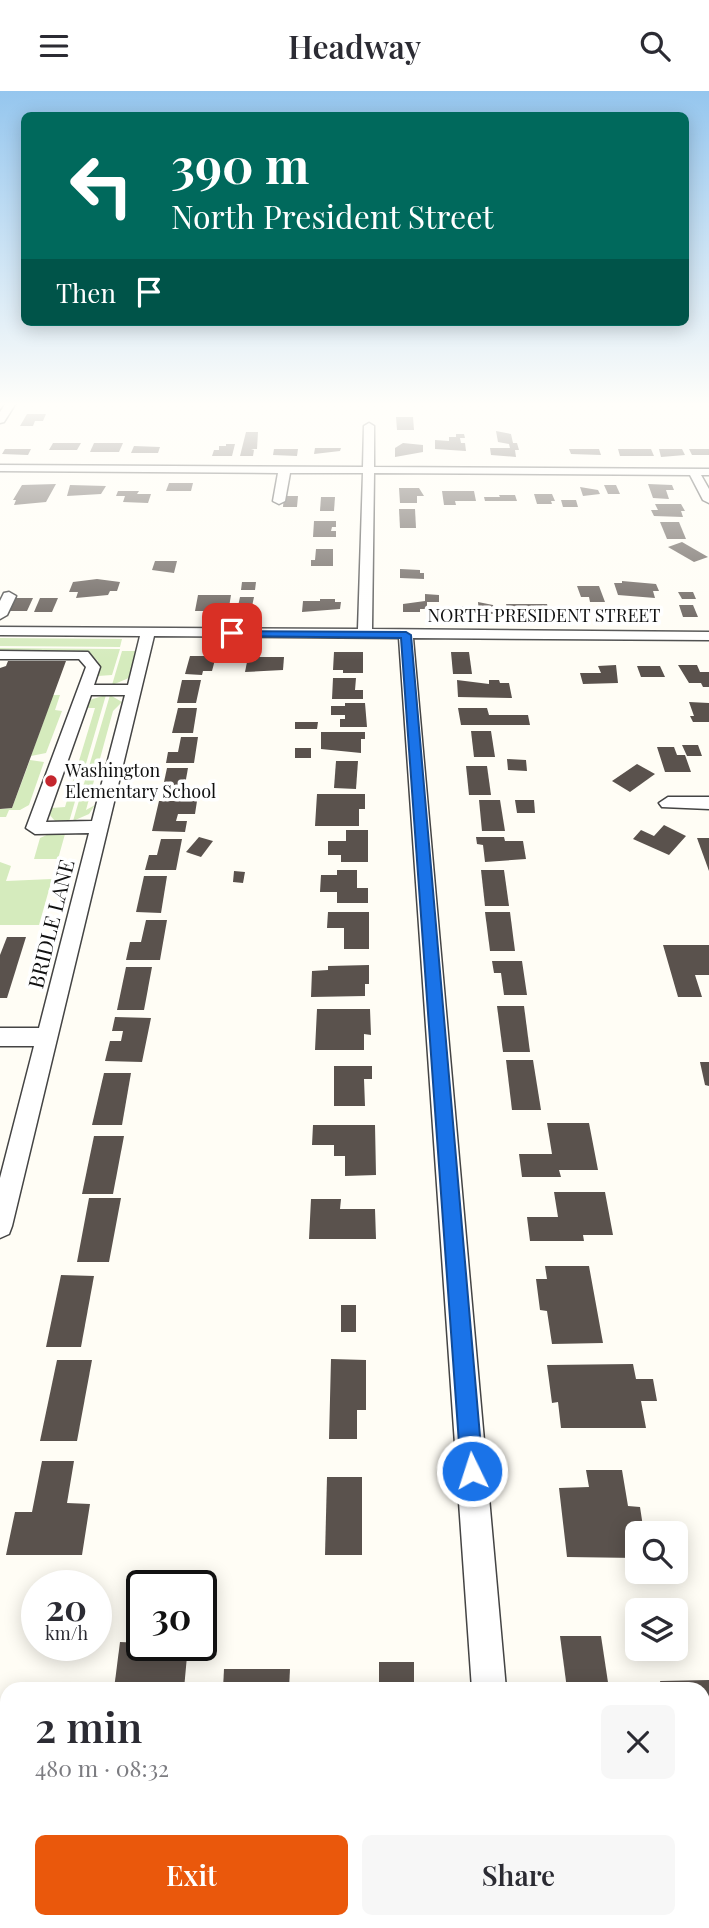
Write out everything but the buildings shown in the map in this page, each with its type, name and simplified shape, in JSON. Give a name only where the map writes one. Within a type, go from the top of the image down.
[{"type":"street","points":[[279,501],[283,489]]},
{"type":"street","points":[[365,634],[369,489]]},
{"type":"street","points":[[0,615],[9,596]]},
{"type":"street","name":"NORTH PRESIDENT STREET","points":[[0,631],[709,636]]},
{"type":"street","name":"BRIDLE LANE","points":[[0,1226],[148,634]]},
{"type":"street","points":[[406,635],[488,1682]]},
{"type":"street","points":[[0,655],[83,655],[93,667],[35,828],[100,827]]},
{"type":"street","points":[[84,689],[134,690]]},
{"type":"street","points":[[668,803],[709,803]]},
{"type":"street","points":[[0,1037],[47,1037]]},
{"type":"green space","points":[[0,638],[122,639],[120,647],[0,646]]},
{"type":"green space","points":[[0,648],[120,649],[112,675],[98,676],[98,661],[92,656],[73,651],[0,651]]},
{"type":"green space","points":[[122,651],[136,651],[129,678],[112,685]]},
{"type":"green space","points":[[53,695],[60,695],[55,710],[62,711],[46,753],[31,756]]},
{"type":"green space","points":[[106,695],[69,822],[55,821],[48,813],[51,808],[65,807],[95,708],[83,708],[86,701]]},
{"type":"green space","points":[[110,695],[122,702],[113,711],[86,810],[95,805],[89,814],[73,821]]},
{"type":"green space","points":[[30,760],[44,762],[29,805],[20,810],[9,810],[6,817],[0,817],[0,809],[12,808]]},
{"type":"green space","points":[[49,834],[65,834],[58,859],[34,859],[40,838]]},
{"type":"green space","points":[[0,862],[11,866],[6,881],[52,879],[39,925],[0,925]]},
{"type":"place","name":"Washington Elementary School","points":[[51,781]]},
{"type":"route","points":[[232,633],[406,635],[472,1471]]}]
